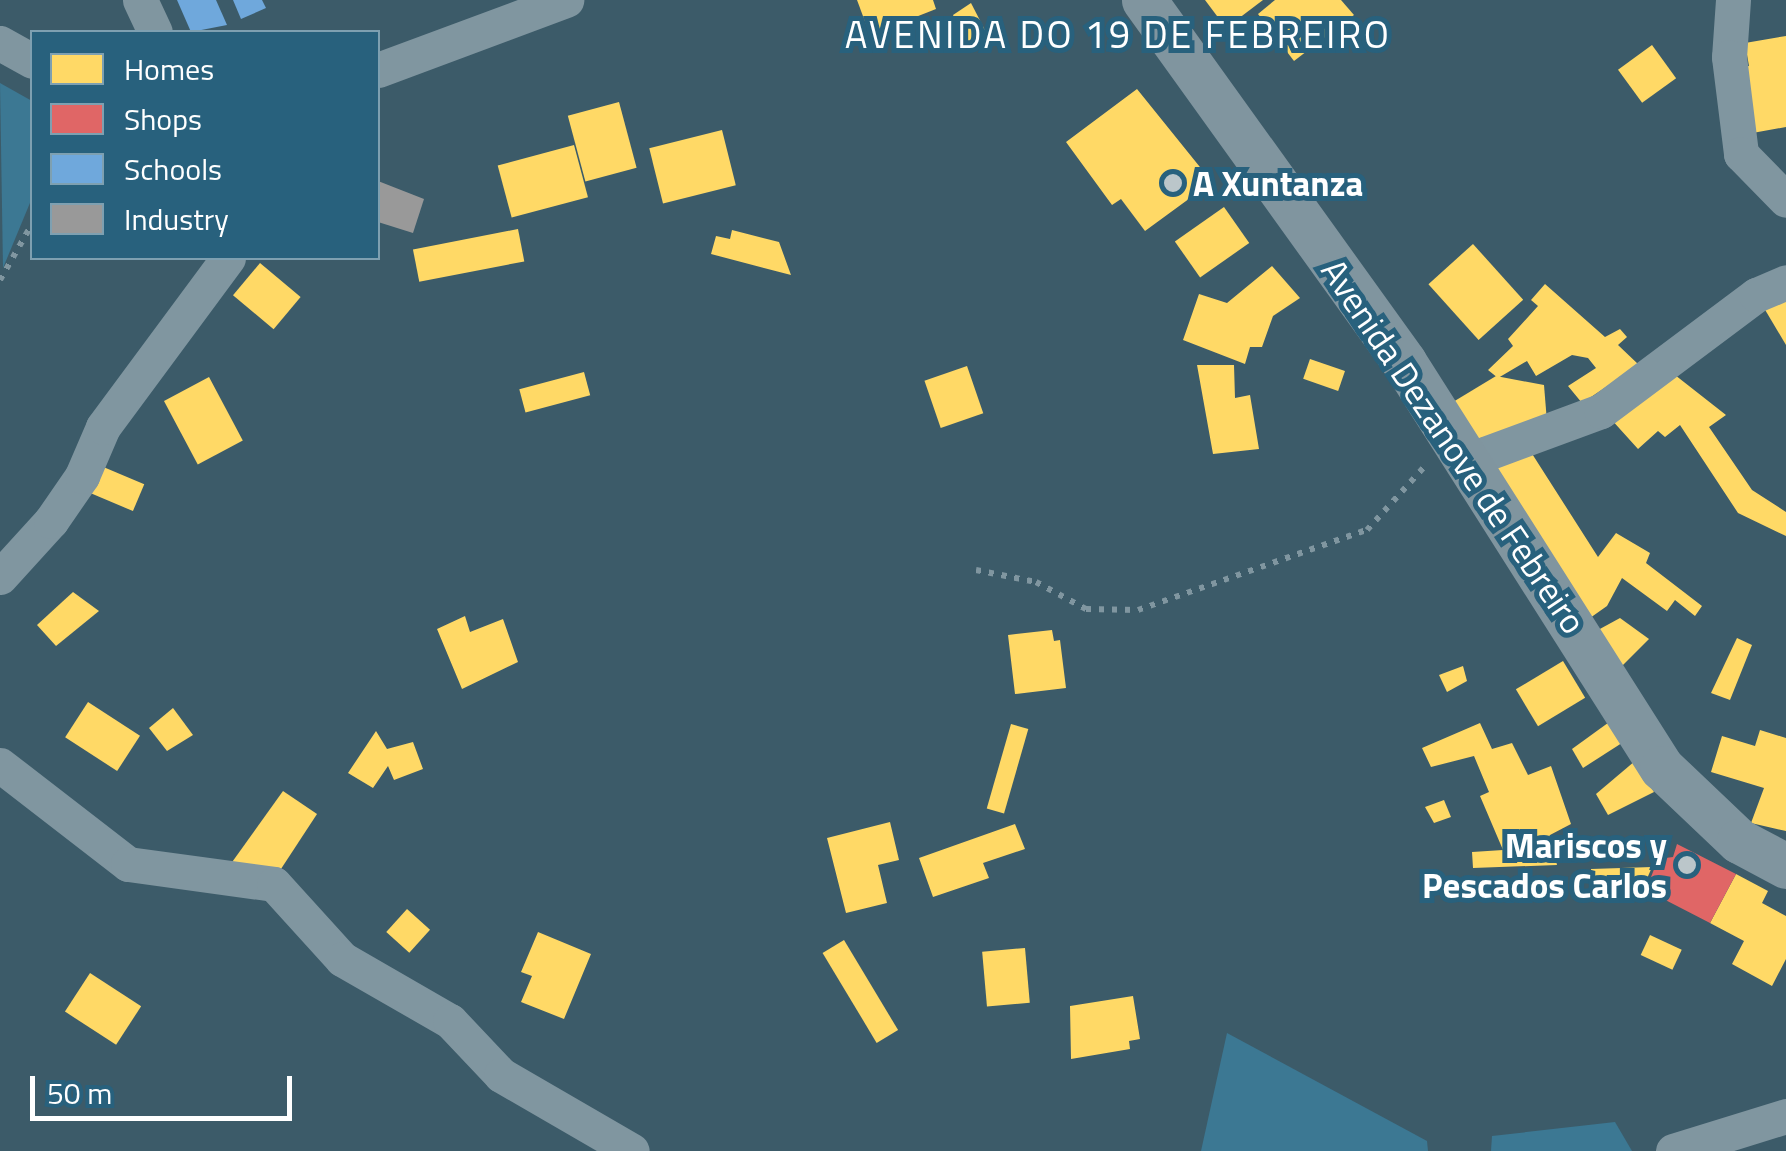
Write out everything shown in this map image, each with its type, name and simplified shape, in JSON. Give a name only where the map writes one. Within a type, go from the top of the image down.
[{"type":"main road","name":"Avenida Dezanove de Febreiro","points":[[1144,0],[1404,362],[1457,451],[1662,768],[1739,841],[1786,866]]},
{"type":"street","points":[[140,0],[153,30]]},
{"type":"street","points":[[380,69],[566,0]]},
{"type":"street","points":[[1734,0],[1729,57],[1741,154],[1786,200]]},
{"type":"street","points":[[0,43],[30,61]]},
{"type":"street","points":[[0,577],[51,521],[82,476],[103,427],[227,260]]},
{"type":"street","points":[[1457,451],[1601,411],[1740,306],[1786,282]]},
{"type":"street","points":[[0,766],[128,864],[274,884],[342,959],[450,1020],[501,1075],[632,1151]]},
{"type":"street","points":[[1673,1151],[1786,1116]]},
{"type":"path","points":[[0,280],[30,228]]},
{"type":"path","points":[[976,570],[1036,582],[1086,609],[1138,610],[1368,530],[1457,451]]},
{"type":"shaded area","points":[[0,83],[30,100],[30,203],[3,268]]},
{"type":"shaded area","points":[[1227,1033],[1427,1141],[1428,1151],[1201,1151]]},
{"type":"shaded area","points":[[1615,1122],[1632,1151],[1491,1151],[1492,1136]]},
{"type":"building: Homes","points":[[857,0],[933,0],[936,9],[870,35]]},
{"type":"building: Homes","points":[[1205,0],[1263,0],[1226,28]]},
{"type":"building: Homes","points":[[1275,0],[1341,0],[1354,15],[1294,61],[1258,14]]},
{"type":"building: Homes","points":[[971,3],[988,36],[966,46],[953,15]]},
{"type":"building: Homes","points":[[1786,36],[1786,127],[1747,134],[1738,67],[1749,66],[1745,43]]},
{"type":"building: Homes","points":[[1652,45],[1676,78],[1642,103],[1618,70]]},
{"type":"building: Homes","points":[[1137,89],[1212,182],[1145,231],[1121,199],[1112,205],[1066,142]]},
{"type":"building: Homes","points":[[619,102],[637,168],[585,181],[568,116]]},
{"type":"building: Homes","points":[[722,130],[736,185],[663,203],[649,148]]},
{"type":"building: Homes","points":[[574,145],[588,197],[512,218],[498,165]]},
{"type":"building: Homes","points":[[1224,207],[1249,243],[1200,277],[1175,241]]},
{"type":"building: Homes","points":[[518,229],[524,261],[419,282],[413,249]]},
{"type":"building: Homes","points":[[732,230],[779,242],[791,275],[711,254],[716,236],[730,239]]},
{"type":"building: Homes","points":[[1473,244],[1523,300],[1479,340],[1428,284]]},
{"type":"building: Homes","points":[[260,263],[301,297],[274,329],[233,295]]},
{"type":"building: Homes","points":[[1272,266],[1300,298],[1273,316],[1262,347],[1250,347],[1245,364],[1183,340],[1199,294],[1227,303]]},
{"type":"building: Homes","points":[[1545,284],[1605,337],[1620,329],[1627,337],[1618,345],[1639,365],[1582,403],[1568,386],[1596,368],[1588,358],[1572,355],[1536,376],[1527,361],[1498,378],[1488,370],[1513,346],[1508,339],[1538,306],[1531,300]]},
{"type":"building: Homes","points":[[1786,289],[1786,345],[1761,303]]},
{"type":"building: Homes","points":[[1310,359],[1345,371],[1338,391],[1303,379]]},
{"type":"building: Homes","points":[[1197,365],[1234,365],[1235,398],[1250,395],[1259,449],[1213,454]]},
{"type":"building: Homes","points":[[967,366],[983,413],[941,428],[924,381]]},
{"type":"building: Homes","points":[[584,372],[590,395],[525,413],[519,389]]},
{"type":"building: Homes","points":[[1675,375],[1726,415],[1709,427],[1752,490],[1786,512],[1786,536],[1738,513],[1680,425],[1665,437],[1658,431],[1638,449],[1610,418]]},
{"type":"building: Homes","points":[[1496,376],[1544,385],[1547,422],[1476,439],[1453,402]]},
{"type":"building: Homes","points":[[209,377],[243,441],[198,465],[164,401]]},
{"type":"building: Homes","points":[[1529,449],[1598,557],[1616,533],[1650,553],[1646,563],[1702,606],[1695,616],[1675,600],[1667,611],[1622,578],[1607,606],[1590,618],[1496,466]]},
{"type":"building: Homes","points":[[101,466],[144,484],[133,511],[90,493]]},
{"type":"building: Homes","points":[[73,592],[99,611],[56,646],[37,625]]},
{"type":"building: Homes","points":[[465,616],[470,632],[503,619],[518,662],[462,689],[437,629]]},
{"type":"building: Homes","points":[[1620,618],[1649,639],[1622,666],[1598,630]]},
{"type":"building: Homes","points":[[1052,630],[1054,641],[1060,640],[1066,688],[1015,694],[1008,635]]},
{"type":"building: Homes","points":[[1737,638],[1752,645],[1730,700],[1711,693]]},
{"type":"building: Homes","points":[[1563,661],[1585,698],[1538,726],[1516,689]]},
{"type":"building: Homes","points":[[1463,666],[1467,681],[1447,692],[1439,675]]},
{"type":"building: Homes","points":[[88,702],[140,736],[117,771],[65,737]]},
{"type":"building: Homes","points":[[173,708],[193,735],[167,751],[149,728]]},
{"type":"building: Homes","points":[[1612,720],[1625,741],[1583,768],[1572,749]]},
{"type":"building: Homes","points":[[1480,723],[1492,749],[1512,743],[1528,775],[1551,766],[1571,824],[1550,835],[1557,865],[1473,868],[1472,852],[1503,850],[1480,796],[1489,792],[1474,756],[1431,767],[1422,748]]},
{"type":"building: Homes","points":[[1011,724],[1028,729],[1004,814],[987,809]]},
{"type":"building: Homes","points":[[1760,730],[1786,738],[1786,831],[1751,823],[1764,788],[1711,772],[1722,736],[1755,746]]},
{"type":"building: Homes","points":[[376,731],[387,749],[413,742],[423,769],[394,780],[388,766],[373,788],[348,773]]},
{"type":"building: Homes","points":[[1635,761],[1654,792],[1608,815],[1596,794]]},
{"type":"building: Homes","points":[[283,791],[317,814],[279,872],[230,865]]},
{"type":"building: Homes","points":[[1444,800],[1451,817],[1434,823],[1425,807]]},
{"type":"building: Homes","points":[[890,822],[899,860],[878,865],[887,903],[846,913],[827,838]]},
{"type":"building: Homes","points":[[1015,824],[1025,849],[983,863],[989,878],[933,897],[919,858]]},
{"type":"building: Homes","points":[[1652,867],[1640,895],[1593,899],[1591,869]]},
{"type":"building: Homes","points":[[1736,874],[1768,891],[1762,903],[1786,916],[1786,959],[1772,986],[1732,964],[1744,941],[1710,923]]},
{"type":"building: Homes","points":[[407,909],[430,930],[409,953],[386,932]]},
{"type":"building: Homes","points":[[538,932],[591,954],[564,1019],[521,1002],[532,976],[521,972]]},
{"type":"building: Homes","points":[[1650,935],[1682,950],[1672,970],[1641,955]]},
{"type":"building: Homes","points":[[844,940],[898,1030],[877,1043],[823,953]]},
{"type":"building: Homes","points":[[1025,948],[1030,1003],[987,1007],[982,952]]},
{"type":"building: Homes","points":[[90,973],[141,1006],[116,1045],[65,1012]]},
{"type":"building: Homes","points":[[1133,996],[1140,1039],[1129,1041],[1130,1049],[1071,1059],[1070,1006]]},
{"type":"building: Shops","points":[[1677,844],[1736,874],[1710,923],[1646,890],[1658,859],[1673,857]]},
{"type":"building: Schools","points":[[177,0],[216,0],[227,25],[190,30]]},
{"type":"building: Schools","points":[[233,0],[262,0],[266,8],[241,19]]},
{"type":"building: Industry","points":[[380,182],[424,199],[413,233],[380,223]]},
{"type":"place","name":"A Xuntanza","points":[[1173,183]]},
{"type":"place","name":"Mariscos y Pescados Carlos","points":[[1687,865]]},
{"type":"district","name":"AVENIDA DO 19 DE FEBREIRO","points":[[1118,35]]}]
